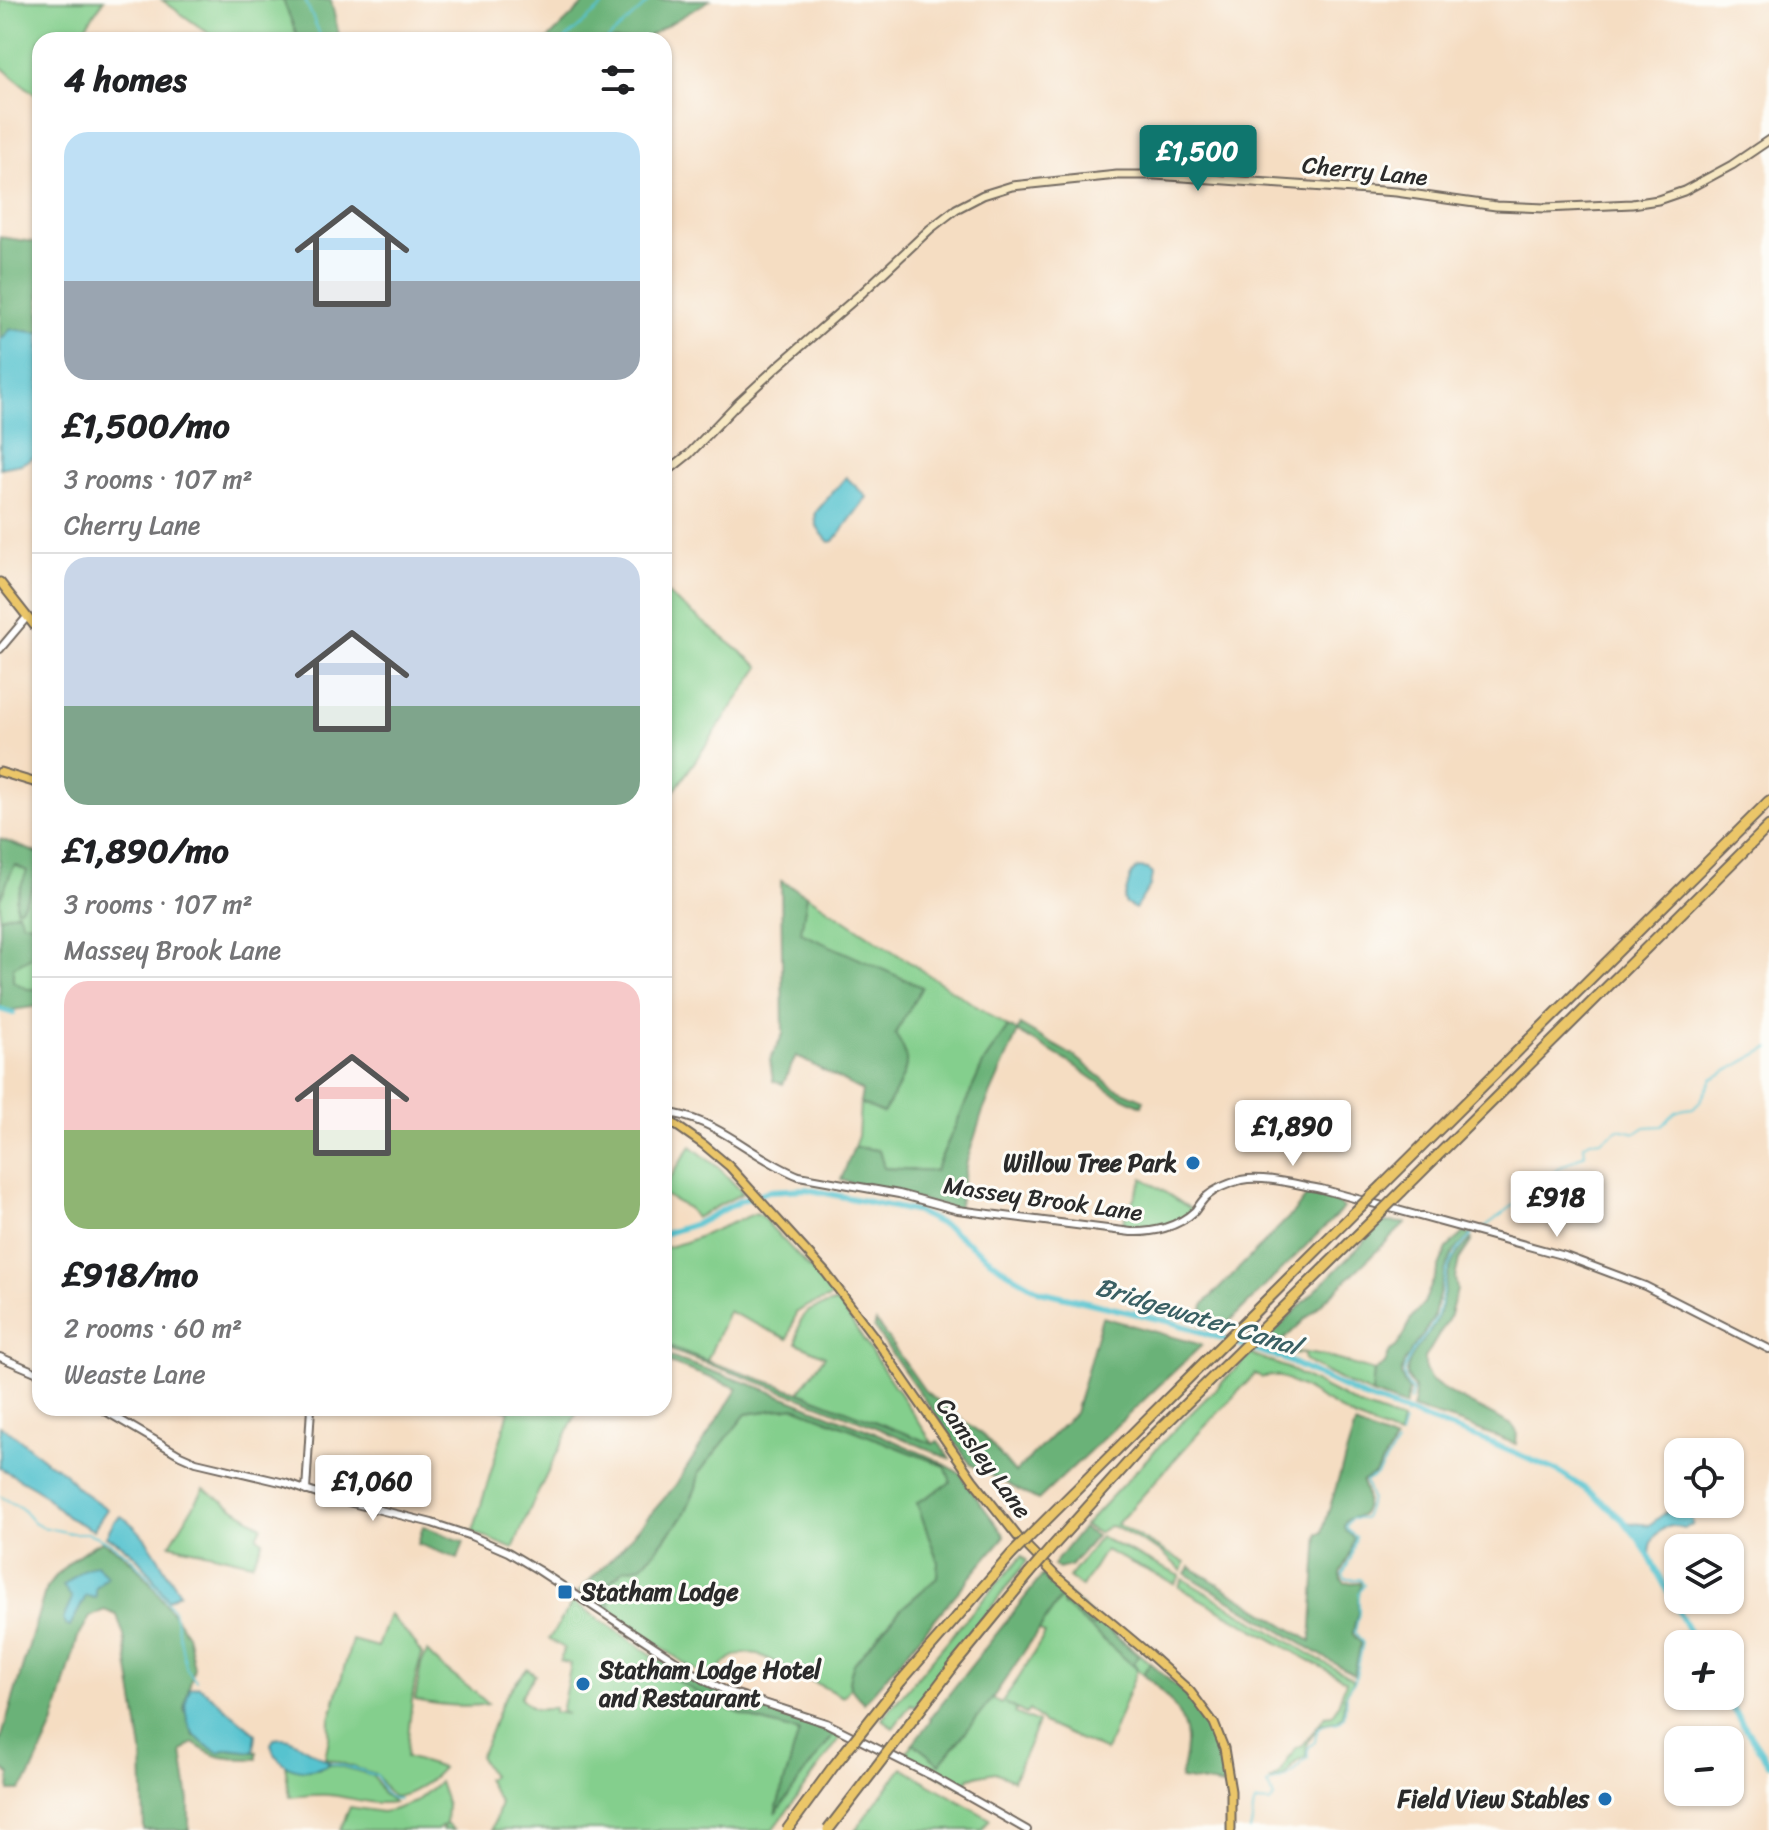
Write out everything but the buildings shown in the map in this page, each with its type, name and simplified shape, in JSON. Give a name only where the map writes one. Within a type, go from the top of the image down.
[{"type":"highway","points":[[787,1830],[901,1681],[1011,1555],[1769,801]]},
{"type":"highway","points":[[828,1830],[955,1664],[1053,1546],[1142,1447],[1769,826]]},
{"type":"main road","name":"Cherry Lane","points":[[672,468],[747,394],[930,229],[956,209],[983,195],[1012,186],[1117,175],[1155,175],[1396,192],[1496,206],[1545,208],[1632,204],[1658,200],[1684,191],[1732,165],[1769,140]]},
{"type":"main road","points":[[0,582],[32,623]]},
{"type":"main road","points":[[0,772],[32,782]]},
{"type":"main road","name":"Camsley Lane","points":[[672,1122],[717,1155],[740,1177],[826,1273],[1011,1530],[1057,1577],[1190,1691],[1214,1723],[1224,1748],[1231,1791],[1231,1830]]},
{"type":"street","points":[[0,649],[27,617]]},
{"type":"street","name":"Massey Brook Lane","points":[[672,1115],[699,1120],[720,1130],[776,1166],[799,1176],[899,1194],[958,1210],[1131,1232],[1145,1233],[1170,1226],[1194,1211],[1209,1194],[1243,1180],[1290,1183],[1321,1189],[1565,1256],[1645,1286],[1769,1349]]},
{"type":"street","points":[[0,1357],[32,1371]]},
{"type":"street","points":[[114,1416],[196,1462],[448,1528],[508,1552],[708,1682],[826,1723],[930,1775],[1027,1830]]},
{"type":"street","points":[[306,1491],[311,1416]]},
{"type":"green space","points":[[0,0],[104,0],[82,32],[32,32],[32,92],[0,66]]},
{"type":"green space","points":[[162,0],[289,0],[296,32],[207,32]]},
{"type":"green space","points":[[283,0],[331,0],[338,32],[296,32]]},
{"type":"green space","points":[[588,0],[710,0],[656,32],[555,32]]},
{"type":"green space","points":[[0,237],[32,242],[32,332],[12,329],[0,340]]},
{"type":"green space","points":[[672,597],[760,667],[672,794]]},
{"type":"green space","points":[[0,839],[32,851],[32,1006],[0,1005]]},
{"type":"green space","points":[[0,839],[32,851],[32,889],[21,908],[16,909],[16,899],[27,871],[15,865],[0,899]]},
{"type":"green space","points":[[781,881],[807,895],[801,933],[922,987],[895,1034],[905,1052],[906,1065],[883,1113],[860,1103],[862,1091],[796,1056],[783,1084],[773,1081],[770,1060],[783,1034]]},
{"type":"green space","points":[[807,895],[1008,1027],[984,1062],[935,1171],[884,1168],[879,1150],[854,1147],[858,1136],[860,1103],[883,1113],[901,1079],[906,1065],[905,1055],[895,1035],[800,933]]},
{"type":"green space","points":[[18,912],[22,922],[32,924],[32,956],[13,967],[13,981],[32,989],[32,1007],[0,1009],[0,917]]},
{"type":"green space","points":[[1020,1025],[1077,1058],[1113,1087],[1144,1100],[1142,1106],[1112,1092],[1018,1032],[983,1111],[967,1161],[958,1210],[841,1180],[854,1147],[879,1150],[884,1168],[935,1171],[984,1062],[1008,1027],[1017,1031]]},
{"type":"green space","points":[[691,1146],[743,1193],[695,1218],[688,1208],[672,1199],[672,1175]]},
{"type":"green space","points":[[1143,1178],[1194,1211],[1180,1221],[1145,1233],[1121,1226]]},
{"type":"green space","points":[[1308,1194],[1331,1199],[1344,1208],[1220,1331],[1201,1324],[1204,1304]]},
{"type":"green space","points":[[756,1213],[832,1294],[830,1298],[796,1313],[788,1339],[728,1311],[707,1361],[672,1349],[672,1246]]},
{"type":"green space","points":[[1384,1222],[1406,1223],[1274,1349],[1270,1336]]},
{"type":"green space","points":[[1464,1232],[1472,1234],[1453,1253],[1433,1319],[1404,1363],[1401,1374],[1409,1391],[1405,1406],[1372,1394],[1374,1371],[1385,1364],[1390,1351],[1405,1334],[1411,1318],[1424,1303],[1447,1248]]},
{"type":"green space","points":[[1472,1238],[1459,1260],[1455,1278],[1457,1290],[1449,1318],[1425,1358],[1425,1370],[1431,1380],[1447,1392],[1512,1425],[1517,1432],[1516,1444],[1412,1408],[1415,1394],[1407,1377],[1408,1366],[1438,1316],[1454,1259]]},
{"type":"green space","points":[[838,1302],[934,1445],[799,1392],[825,1356],[797,1343],[800,1323],[807,1312]]},
{"type":"green space","points":[[1102,1317],[1202,1345],[1038,1500],[971,1465],[874,1328],[876,1322],[925,1391],[984,1436],[1015,1473],[1075,1413]]},
{"type":"green space","points":[[1270,1336],[1275,1348],[1325,1356],[1374,1371],[1372,1394],[1307,1362],[1301,1353],[1293,1355],[1261,1345]]},
{"type":"green space","points":[[672,1347],[933,1444],[938,1441],[950,1459],[844,1414],[672,1351]]},
{"type":"green space","points":[[1251,1354],[1287,1368],[1360,1406],[1402,1421],[1399,1437],[1354,1418],[1278,1376],[1262,1378],[1255,1374],[1117,1524],[1185,1563],[1182,1571],[1163,1553],[1115,1527],[1109,1526],[1098,1533],[1084,1526],[1175,1429]]},
{"type":"green space","points":[[672,1358],[759,1387],[941,1462],[962,1475],[1005,1536],[864,1703],[850,1685],[855,1662],[902,1608],[937,1578],[938,1562],[917,1503],[951,1482],[945,1466],[795,1407],[746,1414],[699,1473],[683,1517],[641,1566],[624,1569],[608,1584],[610,1611],[578,1592],[618,1552],[675,1486],[738,1388],[672,1364]]},
{"type":"green space","points":[[795,1407],[945,1466],[951,1482],[917,1503],[938,1562],[937,1578],[902,1608],[849,1680],[850,1688],[843,1697],[758,1654],[736,1655],[712,1679],[610,1611],[608,1584],[624,1569],[641,1566],[683,1517],[699,1473],[746,1414]]},
{"type":"green space","points":[[508,1416],[575,1416],[513,1549],[473,1532]]},
{"type":"green space","points":[[1355,1425],[1395,1442],[1375,1474],[1362,1482],[1366,1499],[1361,1516],[1348,1519],[1344,1526],[1354,1538],[1350,1555],[1340,1573],[1342,1580],[1345,1583],[1360,1582],[1361,1585],[1353,1634],[1361,1643],[1354,1675],[1186,1574],[1190,1567],[1311,1641],[1318,1533],[1322,1533]]},
{"type":"green space","points":[[204,1489],[262,1526],[257,1537],[263,1541],[252,1563],[170,1544]]},
{"type":"green space","points":[[423,1526],[464,1542],[458,1559],[418,1544]]},
{"type":"green space","points":[[1082,1528],[1096,1536],[1070,1566],[1058,1569],[1053,1565]]},
{"type":"green space","points":[[1100,1537],[1180,1576],[1175,1584],[1105,1550],[1082,1587],[1069,1577]]},
{"type":"green space","points":[[102,1541],[134,1564],[187,1634],[194,1667],[184,1708],[194,1736],[228,1749],[257,1752],[257,1759],[216,1756],[193,1743],[182,1752],[189,1801],[189,1830],[144,1830],[142,1751],[124,1636],[117,1615],[104,1610],[90,1617],[78,1637],[53,1726],[20,1791],[9,1791],[10,1775],[0,1766],[0,1743],[46,1588],[71,1561]]},
{"type":"green space","points":[[1022,1556],[1027,1561],[915,1706],[911,1704],[893,1728],[882,1719]]},
{"type":"green space","points":[[1046,1573],[1150,1663],[1143,1674],[1137,1670],[1106,1751],[1043,1723],[1029,1710],[1026,1714],[1004,1703],[1016,1710],[1015,1713],[1038,1723],[1013,1780],[995,1772],[970,1777],[963,1788],[903,1756],[913,1743],[940,1764],[992,1699],[1001,1703],[1045,1634],[1039,1630],[1061,1597],[1042,1576]]},
{"type":"green space","points":[[1042,1576],[1093,1627],[1098,1622],[1138,1656],[1134,1662],[1137,1669],[1064,1606],[1061,1597],[992,1699],[940,1764],[913,1743]]},
{"type":"green space","points":[[1183,1579],[1354,1680],[1344,1696],[1343,1716],[1337,1721],[1321,1724],[1308,1743],[1307,1756],[1297,1761],[1282,1778],[1270,1781],[1325,1716],[1332,1715],[1336,1710],[1346,1681],[1179,1587]]},
{"type":"green space","points":[[573,1602],[654,1656],[650,1664],[723,1707],[800,1732],[776,1811],[834,1734],[841,1737],[773,1830],[492,1830],[500,1803],[486,1779],[491,1776],[479,1756],[503,1702],[527,1669],[535,1675],[520,1697],[535,1709],[554,1707],[554,1712],[567,1714],[561,1712],[571,1664],[560,1661],[564,1648],[549,1639]]},
{"type":"green space","points":[[389,1614],[422,1655],[413,1693],[406,1757],[442,1768],[421,1787],[395,1797],[375,1774],[325,1758],[330,1719],[352,1640],[377,1647]]},
{"type":"green space","points":[[427,1652],[488,1704],[451,1705],[415,1700],[421,1664]]},
{"type":"green space","points":[[654,1656],[716,1692],[834,1734],[775,1814],[799,1732],[723,1707],[649,1665]]},
{"type":"green space","points":[[1150,1663],[1192,1703],[1201,1716],[1215,1745],[1224,1786],[1180,1779],[1186,1749],[1185,1729],[1171,1703],[1143,1674]]},
{"type":"green space","points":[[285,1764],[308,1770],[330,1764],[359,1771],[374,1777],[382,1793],[394,1802],[324,1795],[290,1797]]},
{"type":"green space","points":[[902,1768],[990,1819],[982,1830],[855,1830]]},
{"type":"green space","points":[[439,1782],[447,1805],[446,1824],[453,1830],[442,1830],[444,1825],[437,1830],[340,1830],[350,1807],[382,1812],[392,1810],[415,1802]]},
{"type":"water","points":[[11,329],[32,332],[32,458],[0,468],[0,340]]},
{"type":"water","points":[[846,477],[867,497],[834,541],[829,542],[817,525],[816,512]]},
{"type":"water","points":[[1138,868],[1147,869],[1152,874],[1150,886],[1135,909],[1124,900],[1131,875]]},
{"type":"water","points":[[0,1426],[64,1472],[76,1487],[107,1509],[93,1530],[67,1517],[37,1489],[0,1468]]},
{"type":"water","points":[[1664,1514],[1664,1518],[1692,1518],[1693,1525],[1684,1528],[1670,1525],[1660,1531],[1652,1542],[1650,1558],[1625,1522],[1649,1525]]},
{"type":"water","points":[[121,1516],[147,1541],[180,1592],[168,1600],[134,1555],[106,1536],[114,1521]]},
{"type":"water","points":[[96,1564],[107,1576],[96,1588],[96,1598],[86,1596],[70,1627],[67,1626],[63,1620],[72,1598],[63,1586],[82,1570]]},
{"type":"water","points":[[199,1686],[256,1734],[254,1752],[228,1749],[219,1752],[195,1734],[186,1708],[190,1688]]},
{"type":"water","points":[[282,1738],[331,1763],[304,1770],[287,1766],[280,1761],[271,1744],[274,1739]]},
{"type":"waterway","points":[[305,0],[319,32]]},
{"type":"waterway","points":[[573,32],[610,0]]},
{"type":"waterway","points":[[616,32],[651,0]]},
{"type":"waterway","name":"Bridgewater Canal","points":[[0,1009],[13,1013]]},
{"type":"waterway","points":[[1482,1229],[1559,1168],[1585,1154],[1584,1145],[1590,1141],[1602,1140],[1619,1129],[1636,1133],[1645,1127],[1662,1126],[1677,1111],[1694,1108],[1712,1079],[1769,1048]]},
{"type":"waterway","name":"Bridgewater Canal","points":[[672,1231],[769,1191],[806,1189],[917,1212],[947,1227],[1007,1272],[1040,1291],[1171,1322],[1284,1359],[1361,1396],[1484,1440],[1557,1471],[1593,1494],[1625,1522],[1650,1558],[1689,1630]]},
{"type":"waterway","points":[[1410,1401],[1412,1391],[1404,1374],[1407,1361],[1437,1315],[1450,1263],[1472,1235]]},
{"type":"waterway","points":[[1400,1436],[1404,1423]]},
{"type":"waterway","points":[[1250,1830],[1255,1803],[1270,1803],[1274,1798],[1267,1785],[1287,1777],[1308,1758],[1308,1748],[1315,1742],[1321,1726],[1339,1722],[1344,1717],[1346,1694],[1355,1681],[1363,1643],[1355,1632],[1359,1593],[1364,1585],[1360,1579],[1345,1579],[1343,1574],[1356,1537],[1347,1530],[1346,1525],[1351,1519],[1364,1519],[1371,1499],[1365,1482],[1377,1475],[1397,1444]]},
{"type":"waterway","points":[[0,1496],[21,1508],[34,1523],[42,1527],[88,1533],[127,1554],[173,1610],[187,1670],[196,1680]]},
{"type":"waterway","name":"Bridgewater Canal","points":[[1733,1710],[1769,1764]]},
{"type":"waterway","points":[[331,1763],[377,1776],[387,1795],[399,1799]]},
{"type":"place","name":"Willow Tree Park","points":[[1193,1163]]},
{"type":"place","name":"Statham Lodge","points":[[565,1592]]},
{"type":"place","name":"Statham Lodge Hotel and Restaurant","points":[[583,1684]]},
{"type":"place","name":"Field View Stables","points":[[1605,1799]]}]
